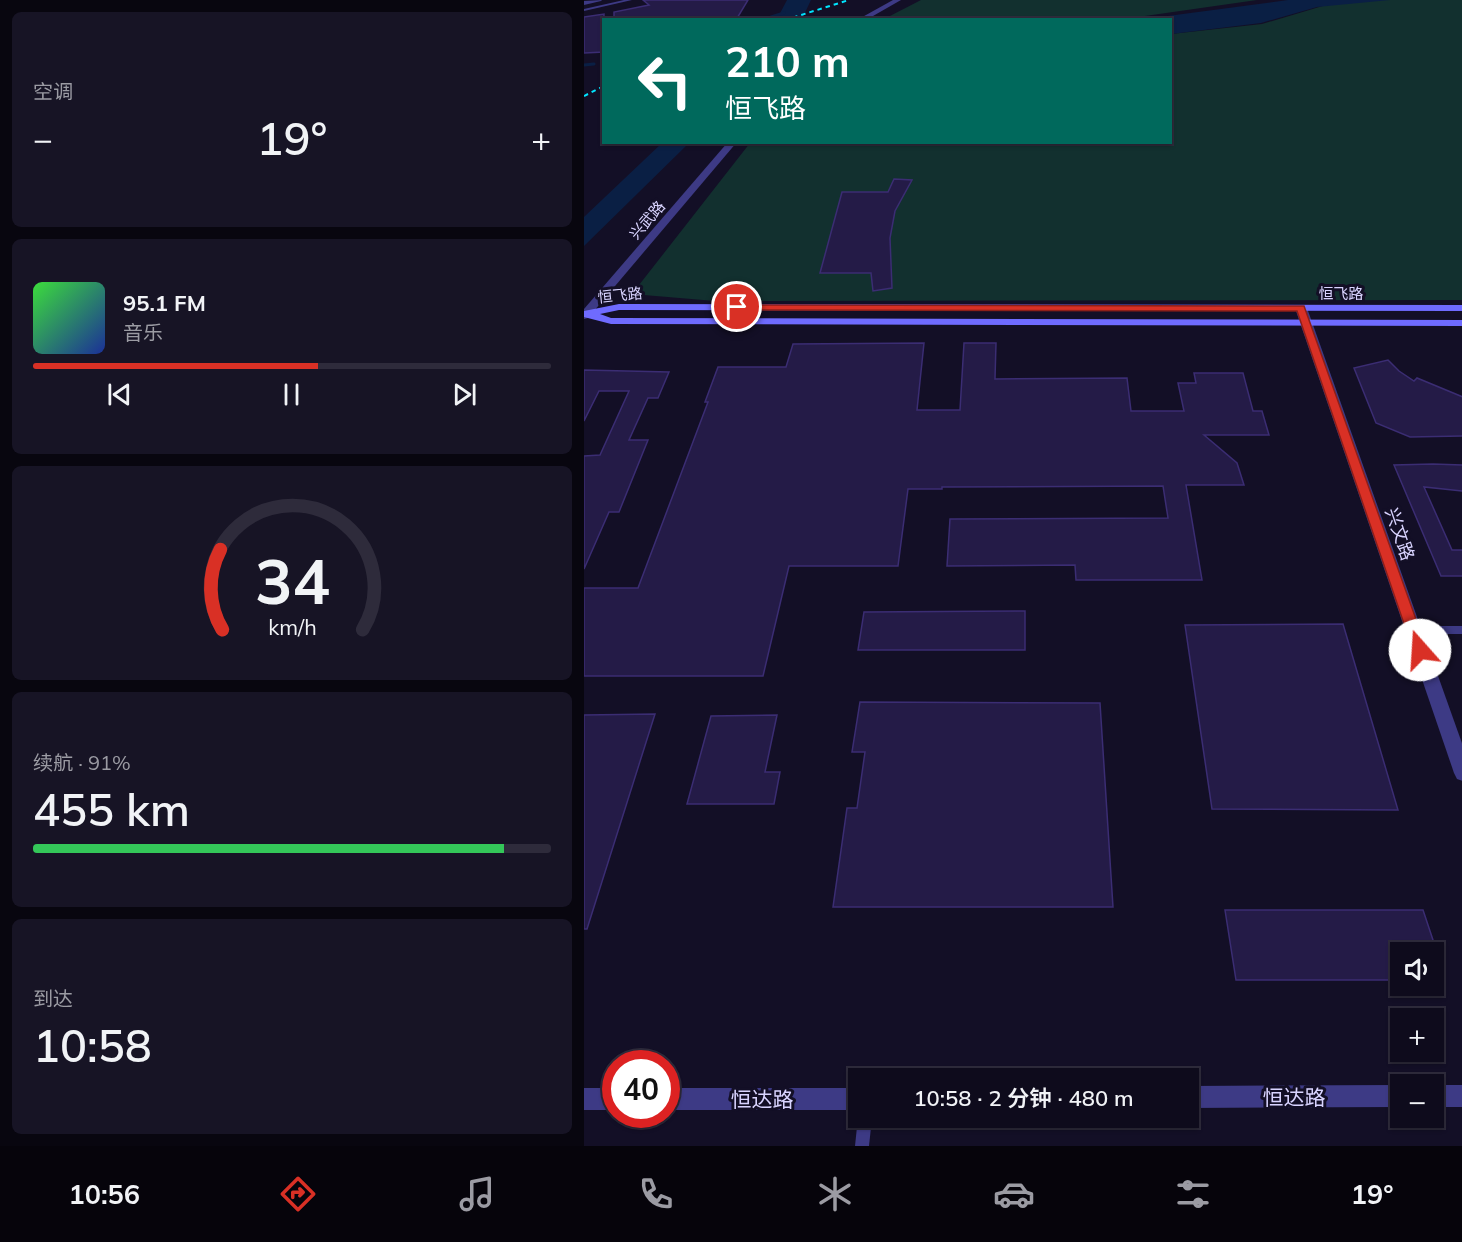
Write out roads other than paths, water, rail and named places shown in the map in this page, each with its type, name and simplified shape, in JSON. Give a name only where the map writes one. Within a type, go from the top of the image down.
[{"type":"main road","name":"恒飞路","points":[[585,315],[619,307],[1463,308]]},
{"type":"main road","name":"恒飞路","points":[[585,315],[611,321],[1463,323]]},
{"type":"street","points":[[584,3],[599,0]]},
{"type":"street","points":[[864,18],[898,0]]},
{"type":"street","name":"兴武路","points":[[585,315],[731,144]]},
{"type":"street","name":"兴文路","points":[[1301,308],[1463,772]]},
{"type":"street","name":"恒达路","points":[[1199,1097],[1390,1096]]},
{"type":"street","points":[[1444,1096],[1463,1096]]},
{"type":"street","points":[[584,1099],[602,1099]]},
{"type":"street","name":"恒达路","points":[[680,1099],[848,1099]]},
{"type":"lane","points":[[584,10],[630,0]]},
{"type":"lane","points":[[1413,630],[1463,630]]},
{"type":"lane","points":[[862,1146],[864,1128]]},
{"type":"water","points":[[787,0],[811,0],[802,18],[778,18]]},
{"type":"water","points":[[1288,0],[1390,0],[1317,7],[1261,23],[1172,34],[1172,18],[1153,18]]},
{"type":"water","points":[[661,144],[688,144],[584,246],[584,217]]},
{"type":"waterway","points":[[771,17],[784,13]]},
{"type":"waterway","points":[[584,65],[594,64]]},
{"type":"railway","points":[[791,18],[849,0]]},
{"type":"railway","points":[[584,96],[602,87]]}]
